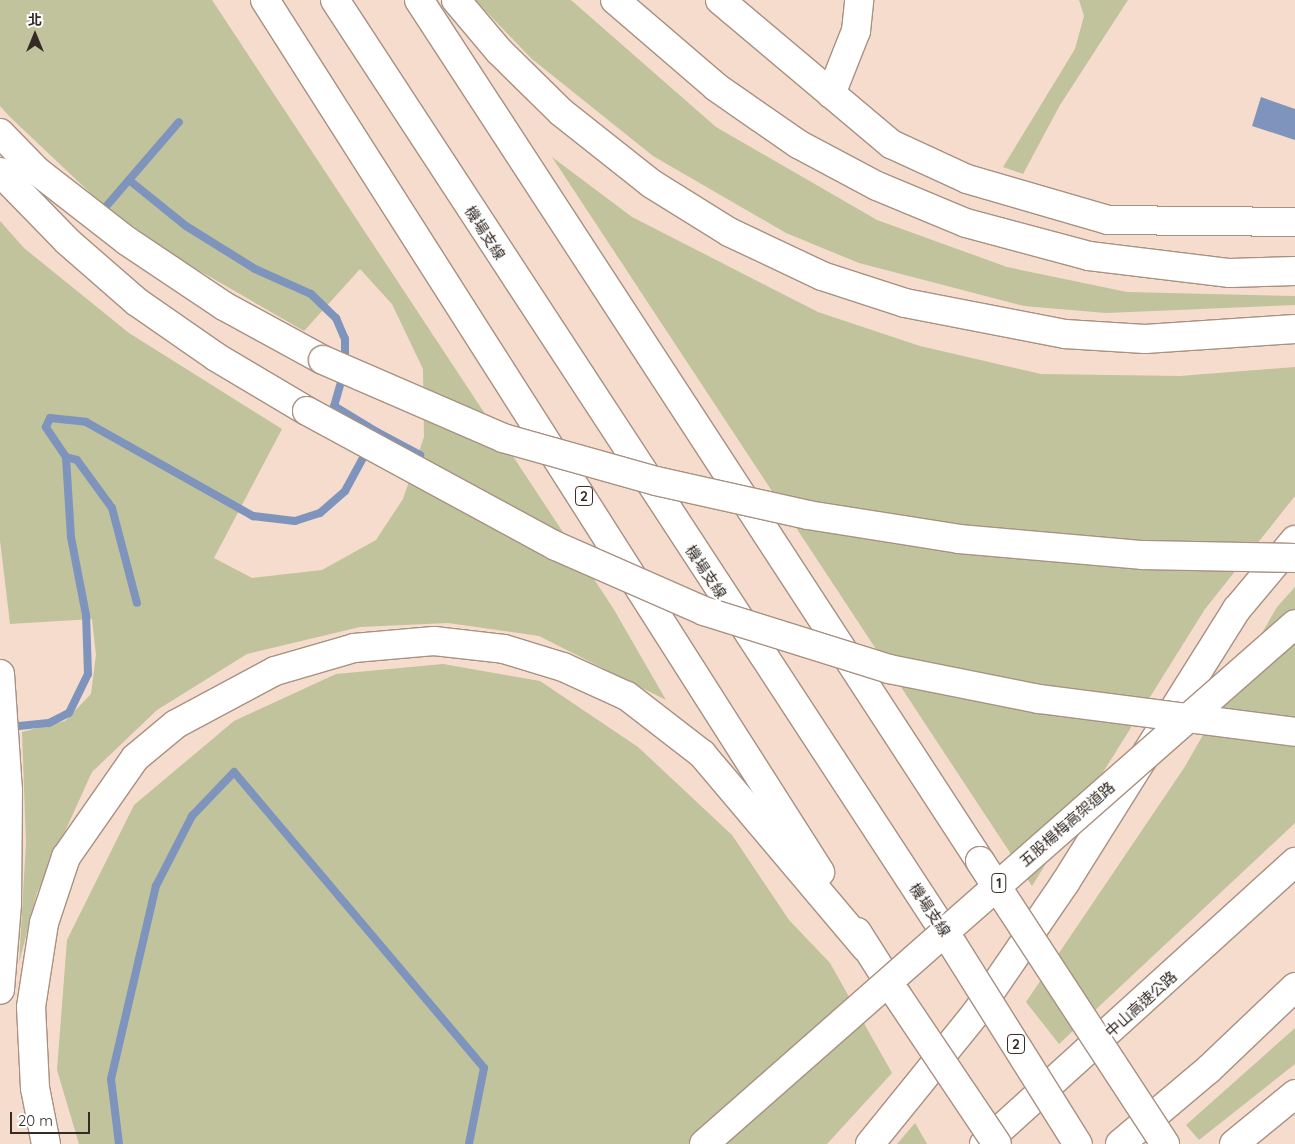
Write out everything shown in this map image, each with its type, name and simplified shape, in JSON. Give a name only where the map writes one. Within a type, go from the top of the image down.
[{"type":"main road","name":"2","points":[[265,0],[724,715],[865,947],[997,1144]]},
{"type":"main road","name":"機場支線","points":[[334,0],[953,945],[1078,1144]]},
{"type":"main road","points":[[419,0],[1165,1144]]},
{"type":"main road","points":[[456,0],[499,51],[561,112],[652,184],[729,232],[822,276],[905,303],[1066,334],[1144,339],[1295,330]]},
{"type":"main road","points":[[615,0],[716,87],[798,144],[877,186],[966,223],[1089,256],[1230,273],[1295,271]]},
{"type":"main road","points":[[720,0],[891,144],[967,179],[1108,220],[1295,222]]},
{"type":"main road","points":[[831,94],[856,32],[859,0]]},
{"type":"main road","points":[[0,133],[37,170],[127,241],[224,306],[323,360],[503,438],[656,481],[808,515],[959,539],[1143,555],[1295,558]]},
{"type":"main road","points":[[0,172],[67,241],[137,302],[216,357],[307,411],[556,546],[704,611],[889,669],[1039,699],[1295,732]]},
{"type":"main road","points":[[870,1144],[976,1013],[1065,883],[1237,609],[1295,540]]},
{"type":"main road","name":"五股楊梅高架道路","points":[[704,1144],[1295,624]]},
{"type":"main road","points":[[46,1144],[36,1088],[31,1007],[44,923],[66,857],[135,758],[176,724],[275,671],[354,648],[434,641],[504,649],[563,667],[626,696],[702,754],[865,947]]},
{"type":"main road","points":[[0,674],[8,790],[7,904],[0,990]]},
{"type":"main road","name":"中山高速公路","points":[[984,1144],[1295,862]]},
{"type":"main road","points":[[1120,1144],[1209,1069],[1295,987]]},
{"type":"main road","points":[[1234,1144],[1295,1094]]},
{"type":"green space","points":[[0,0],[212,0],[613,608],[666,700],[539,636],[448,623],[360,627],[247,654],[157,710],[92,772],[37,893],[19,963],[26,843],[22,732],[65,721],[91,694],[96,655],[92,619],[10,624],[0,540],[0,221],[24,248],[129,333],[282,429],[214,558],[252,578],[322,570],[376,540],[403,499],[424,437],[423,369],[392,304],[360,269],[304,331],[179,259],[102,204],[0,106]]},
{"type":"green space","points":[[475,0],[571,0],[716,127],[877,220],[1007,267],[1127,292],[1295,296],[1295,305],[1106,313],[1024,306],[859,263],[786,233],[653,156],[532,59]]},
{"type":"green space","points":[[1079,0],[1128,0],[1060,105],[1023,174],[1003,167],[1075,49],[1084,16]]},
{"type":"green space","points":[[552,157],[632,217],[818,312],[920,346],[1041,374],[1180,376],[1295,367],[1295,496],[1205,609],[1032,886]]},
{"type":"green space","points":[[1295,587],[1295,823],[1059,1044],[1026,1002],[1184,768],[1277,607]]},
{"type":"green space","points":[[443,664],[540,681],[638,747],[732,835],[789,920],[830,963],[892,1073],[827,1144],[79,1144],[57,1070],[67,940],[134,805],[234,721],[336,674]]},
{"type":"green space","points":[[1295,1028],[1295,1064],[1199,1140],[1186,1125]]},
{"type":"green space","points":[[915,1123],[927,1144],[897,1144]]},
{"type":"water","points":[[1261,97],[1295,109],[1295,140],[1252,126]]},
{"type":"waterway","points":[[103,210],[179,122]]},
{"type":"waterway","points":[[129,180],[186,226],[255,269],[311,294],[336,318],[345,339],[345,364]]},
{"type":"waterway","points":[[343,375],[334,406],[377,432]]},
{"type":"waterway","points":[[66,457],[46,427],[50,418],[86,422],[253,516],[295,521],[320,513],[345,491],[377,432],[420,455]]},
{"type":"waterway","points":[[19,726],[49,723],[69,713],[88,674],[86,615],[71,537],[66,457],[77,460],[112,508],[137,603]]},
{"type":"waterway","points":[[119,1144],[111,1079],[156,886],[192,816],[234,772],[484,1068],[469,1144]]}]
